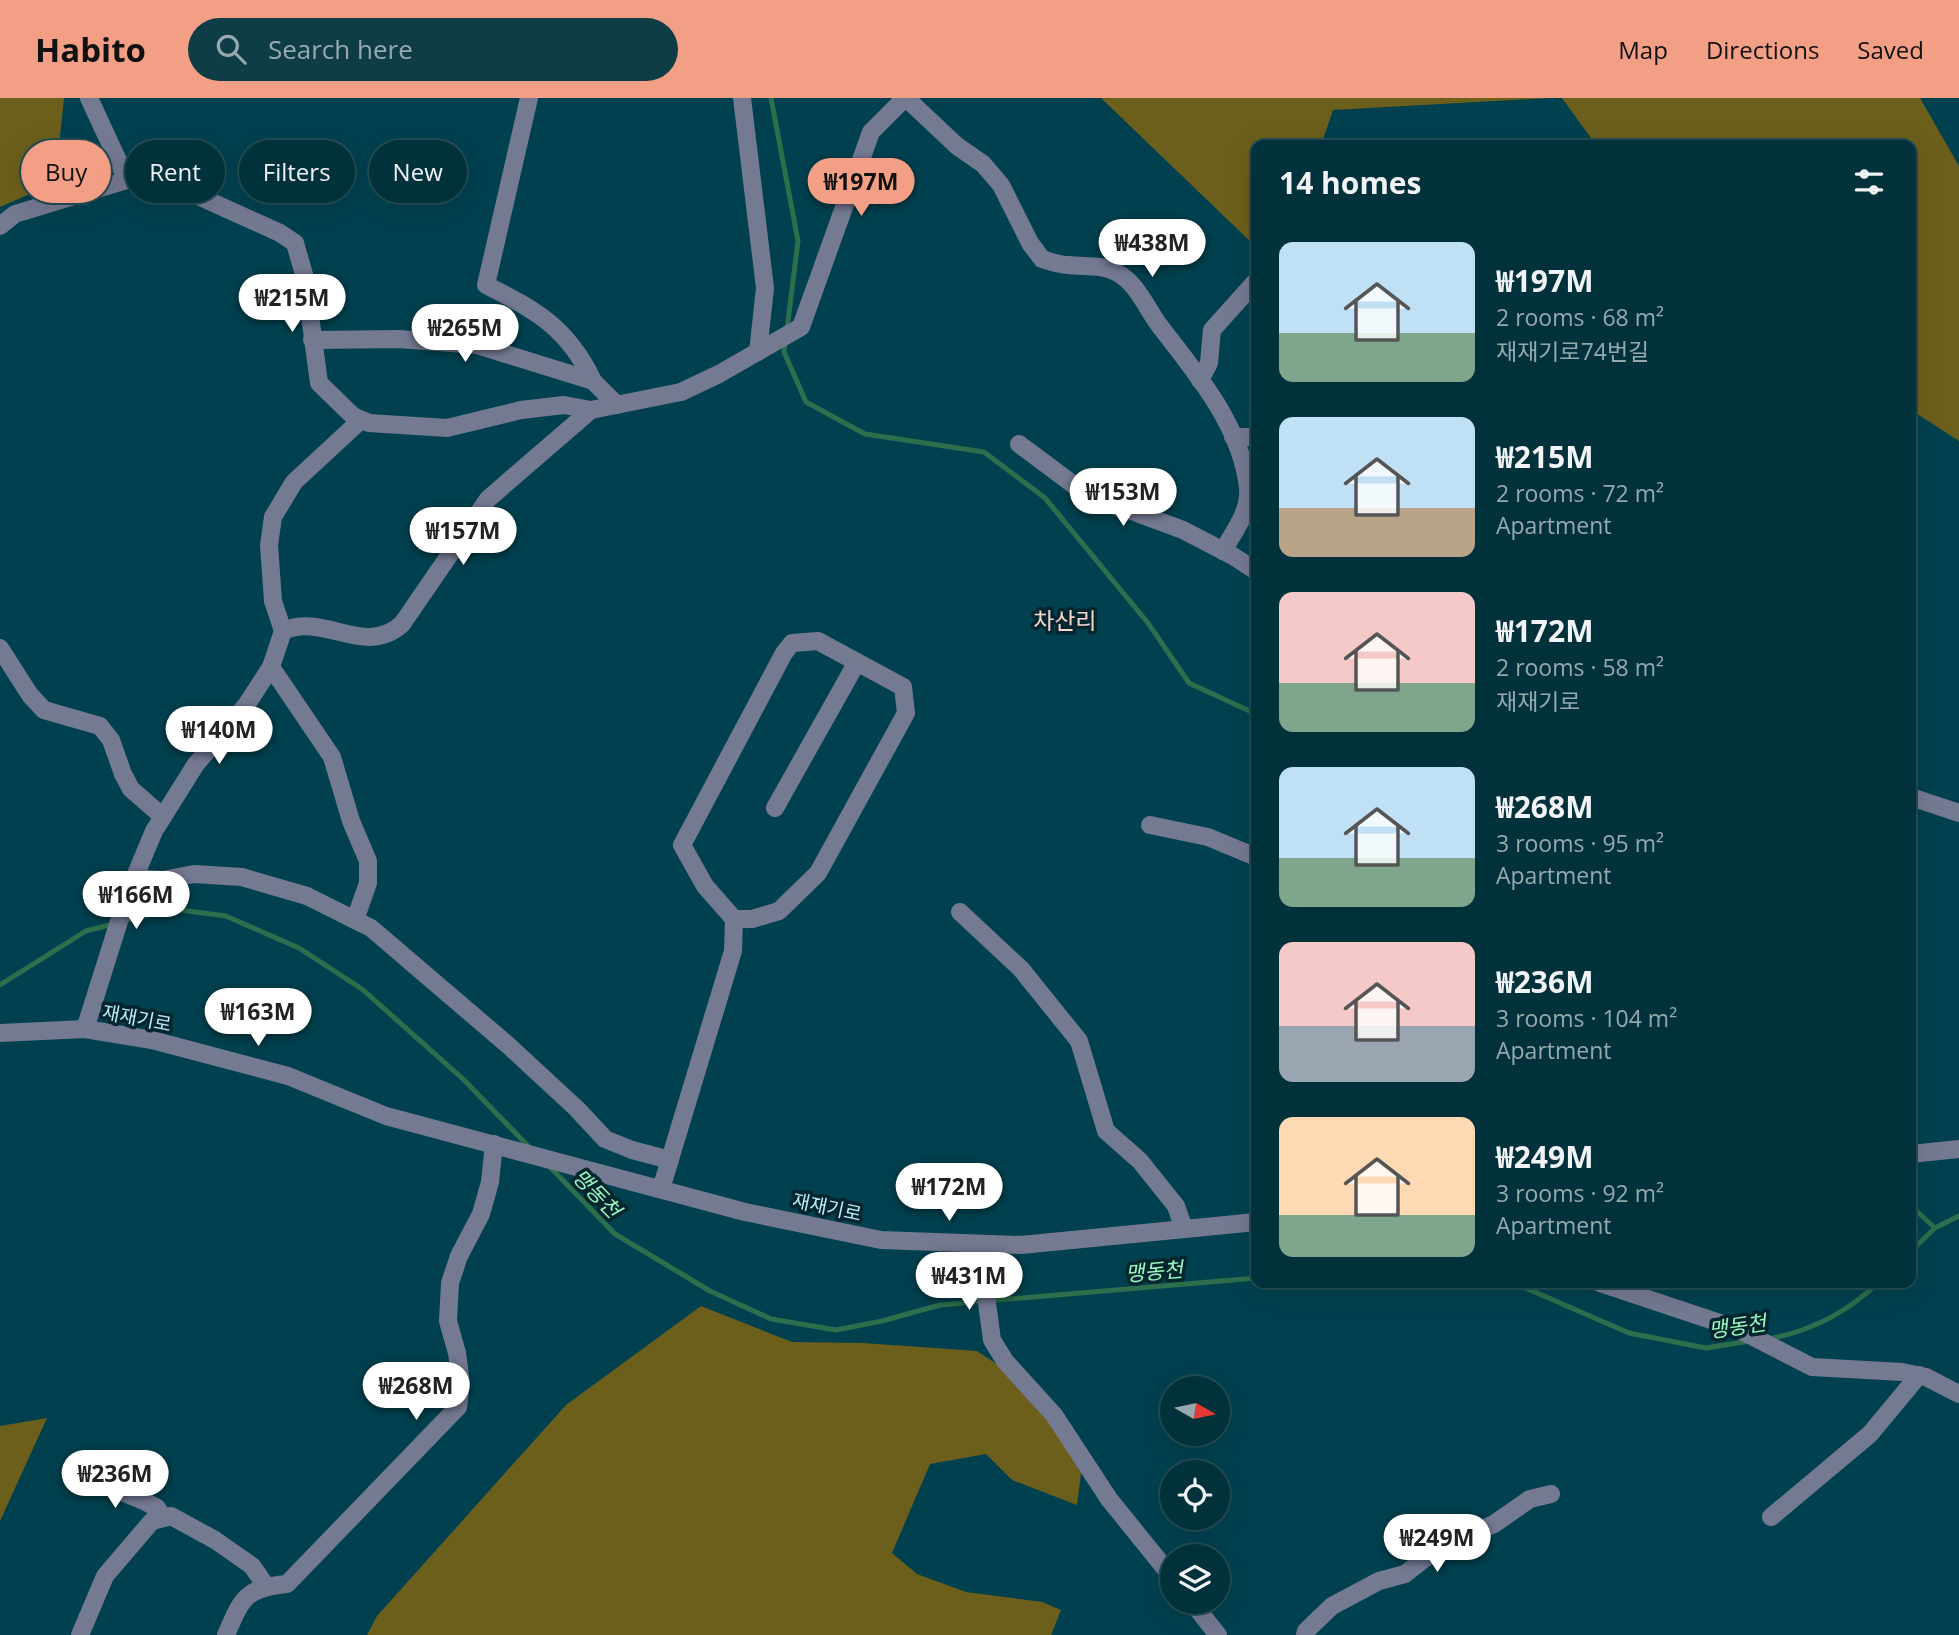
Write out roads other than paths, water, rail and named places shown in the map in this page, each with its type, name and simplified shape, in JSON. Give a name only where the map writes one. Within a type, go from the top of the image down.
[{"type":"street","points":[[89,98],[125,176]]},
{"type":"street","points":[[529,98],[486,285],[531,308],[572,344],[593,381],[617,405]]},
{"type":"street","points":[[742,98],[765,288],[758,352]]},
{"type":"street","points":[[214,203],[280,233],[295,243],[305,278],[320,383],[353,416],[369,423],[446,428],[521,410],[564,405],[591,410],[681,392],[719,374],[802,327],[872,132],[906,98],[957,146],[983,164],[1002,185],[1030,243],[1042,259],[1065,265],[1097,266],[1115,271],[1129,280],[1200,380],[1233,437],[1241,457],[1248,490],[1246,511],[1223,551]]},
{"type":"street","points":[[0,226],[15,214],[125,181]]},
{"type":"street","points":[[1200,380],[1209,363],[1212,330],[1251,287]]},
{"type":"street","points":[[312,340],[399,339],[477,345],[593,381]]},
{"type":"street","points":[[283,631],[295,625],[362,637],[379,638],[391,634],[401,624],[488,499],[591,410]]},
{"type":"street","points":[[85,1029],[131,885],[162,816],[195,764],[247,704],[271,667],[283,631],[272,601],[269,545],[272,517],[294,482],[361,419]]},
{"type":"street","points":[[1233,437],[1251,437]]},
{"type":"street","points":[[1018,444],[1094,500],[1183,530],[1251,568]]},
{"type":"street","points":[[652,1187],[670,1160],[733,951],[734,919],[705,886],[682,845],[784,653],[792,643],[818,641],[903,687],[906,713],[818,873],[779,911],[752,919],[734,919]]},
{"type":"street","points":[[0,648],[30,695],[44,710],[100,726],[111,740],[131,789],[162,816]]},
{"type":"street","points":[[775,808],[857,662]]},
{"type":"street","points":[[271,667],[332,757],[351,821],[368,862],[368,883],[355,920]]},
{"type":"street","points":[[1916,799],[1959,813]]},
{"type":"street","points":[[1150,825],[1208,837],[1251,855]]},
{"type":"street","points":[[131,885],[194,874],[242,877],[307,896],[371,928],[509,1046],[605,1139],[632,1150],[670,1160]]},
{"type":"street","points":[[960,912],[1021,969],[1079,1041],[1106,1131],[1139,1161],[1177,1206],[1184,1229]]},
{"type":"street","name":"재재기로","points":[[0,1032],[85,1029],[152,1040],[288,1076],[386,1116],[745,1212],[881,1240],[1021,1245],[1251,1222]]},
{"type":"street","points":[[226,1635],[246,1595],[266,1586],[287,1584],[457,1407],[461,1384],[457,1353],[448,1321],[450,1283],[459,1256],[481,1214],[499,1145]]},
{"type":"street","points":[[1916,1153],[1959,1149]]},
{"type":"street","points":[[984,1244],[984,1281],[992,1340],[1005,1361],[1054,1415],[1109,1499],[1160,1562]]},
{"type":"street","points":[[1615,1288],[1738,1329],[1812,1367],[1902,1372],[1919,1376],[1959,1394]]},
{"type":"street","points":[[1771,1517],[1870,1434],[1919,1376]]},
{"type":"street","points":[[88,1478],[146,1502],[157,1508],[163,1518]]},
{"type":"street","points":[[1305,1635],[1332,1605],[1379,1581],[1405,1574],[1424,1559],[1494,1524],[1530,1499],[1551,1494]]},
{"type":"street","points":[[80,1635],[105,1576],[152,1521],[163,1518],[171,1516],[215,1539],[252,1566],[266,1586]]},
{"type":"street","points":[[1201,1614],[1218,1635]]},
{"type":"waterway","points":[[771,98],[798,241],[787,329]]},
{"type":"waterway","points":[[785,343],[784,352],[806,402],[865,434],[984,452],[1045,498],[1148,623],[1189,683],[1251,712]]},
{"type":"waterway","name":"맹동천","points":[[123,921],[173,909],[226,916],[299,948],[362,989],[463,1079],[532,1150]]},
{"type":"waterway","name":"맹동천","points":[[0,985],[86,931],[113,924]]},
{"type":"waterway","name":"맹동천","points":[[547,1164],[615,1234],[710,1291],[771,1319],[836,1330],[940,1305],[1251,1278]]},
{"type":"waterway","points":[[1916,1211],[1935,1228]]},
{"type":"waterway","name":"맹동천","points":[[1916,1246],[1935,1228],[1959,1216]]},
{"type":"waterway","name":"맹동천","points":[[1526,1288],[1629,1333],[1706,1348],[1750,1341]]},
{"type":"waterway","name":"맹동천","points":[[1767,1339],[1798,1332],[1827,1320],[1873,1288]]},
{"type":"district","name":"차산리","points":[[1065,620]]}]
